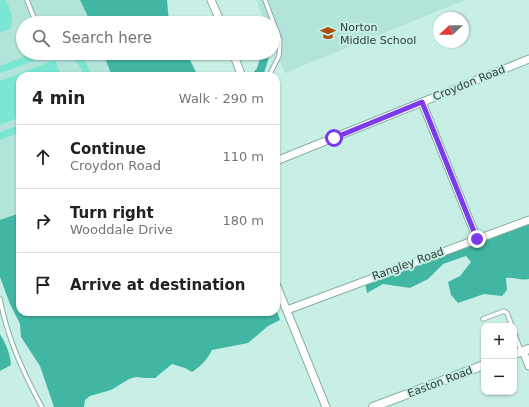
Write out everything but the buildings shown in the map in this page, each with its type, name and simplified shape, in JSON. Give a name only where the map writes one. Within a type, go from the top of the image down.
[{"type":"street","points":[[212,0],[218,16]]},
{"type":"street","name":"Croydon Road","points":[[280,159],[529,59]]},
{"type":"street","points":[[236,60],[240,72]]},
{"type":"street","points":[[422,102],[477,239]]},
{"type":"street","name":"Rangley Road","points":[[287,310],[529,220]]},
{"type":"street","points":[[280,293],[326,407]]},
{"type":"street","points":[[522,351],[529,366]]},
{"type":"street","name":"Easton Road","points":[[373,407],[481,367]]},
{"type":"lane","points":[[27,0],[33,16]]},
{"type":"lane","points":[[265,0],[271,16]]},
{"type":"lane","points":[[271,72],[277,60]]},
{"type":"lane","points":[[0,299],[3,314],[17,355],[42,407]]},
{"type":"lane","points":[[483,319],[504,311],[507,312],[511,323]]},
{"type":"lane","points":[[517,339],[522,351]]},
{"type":"shaded area","points":[[0,0],[82,0],[88,16],[16,16],[16,60],[106,60],[110,72],[16,72],[16,220],[0,226]]},
{"type":"shaded area","name":"Norton Middle School","points":[[256,0],[465,0],[285,73],[280,60],[280,16],[262,16]]},
{"type":"green space","points":[[0,0],[6,0],[12,21],[11,28],[0,33]]},
{"type":"green space","points":[[80,0],[167,0],[168,16],[88,16]]},
{"type":"green space","points":[[16,60],[35,60],[0,73],[0,66]]},
{"type":"green space","points":[[55,60],[60,72],[24,72]]},
{"type":"green space","points":[[75,60],[83,60],[87,64],[90,72],[82,72]]},
{"type":"green space","points":[[106,60],[190,60],[196,72],[110,72]]},
{"type":"green space","points":[[260,60],[268,60],[264,72],[254,72]]},
{"type":"green space","points":[[16,75],[16,119],[0,125],[0,81]]},
{"type":"green space","points":[[16,126],[16,134],[0,140],[0,132]]},
{"type":"green space","points":[[16,214],[16,316],[0,277],[0,220]]},
{"type":"green space","points":[[529,224],[529,279],[523,280],[506,278],[507,290],[502,296],[484,294],[458,303],[451,295],[448,282],[460,276],[471,262],[466,256],[443,264],[428,279],[410,288],[383,284],[367,293],[365,282]]},
{"type":"green space","points":[[16,316],[279,316],[280,320],[268,326],[248,343],[212,350],[204,362],[192,372],[172,364],[155,378],[136,377],[129,379],[111,390],[90,396],[85,400],[84,407],[54,407],[40,366],[21,337],[20,324]]},
{"type":"green space","points":[[0,334],[10,356],[11,365],[0,371]]},
{"type":"place","name":"Norton Middle School","points":[[328,33]]},
{"type":"route","points":[[334,138],[422,102],[477,239]]}]
